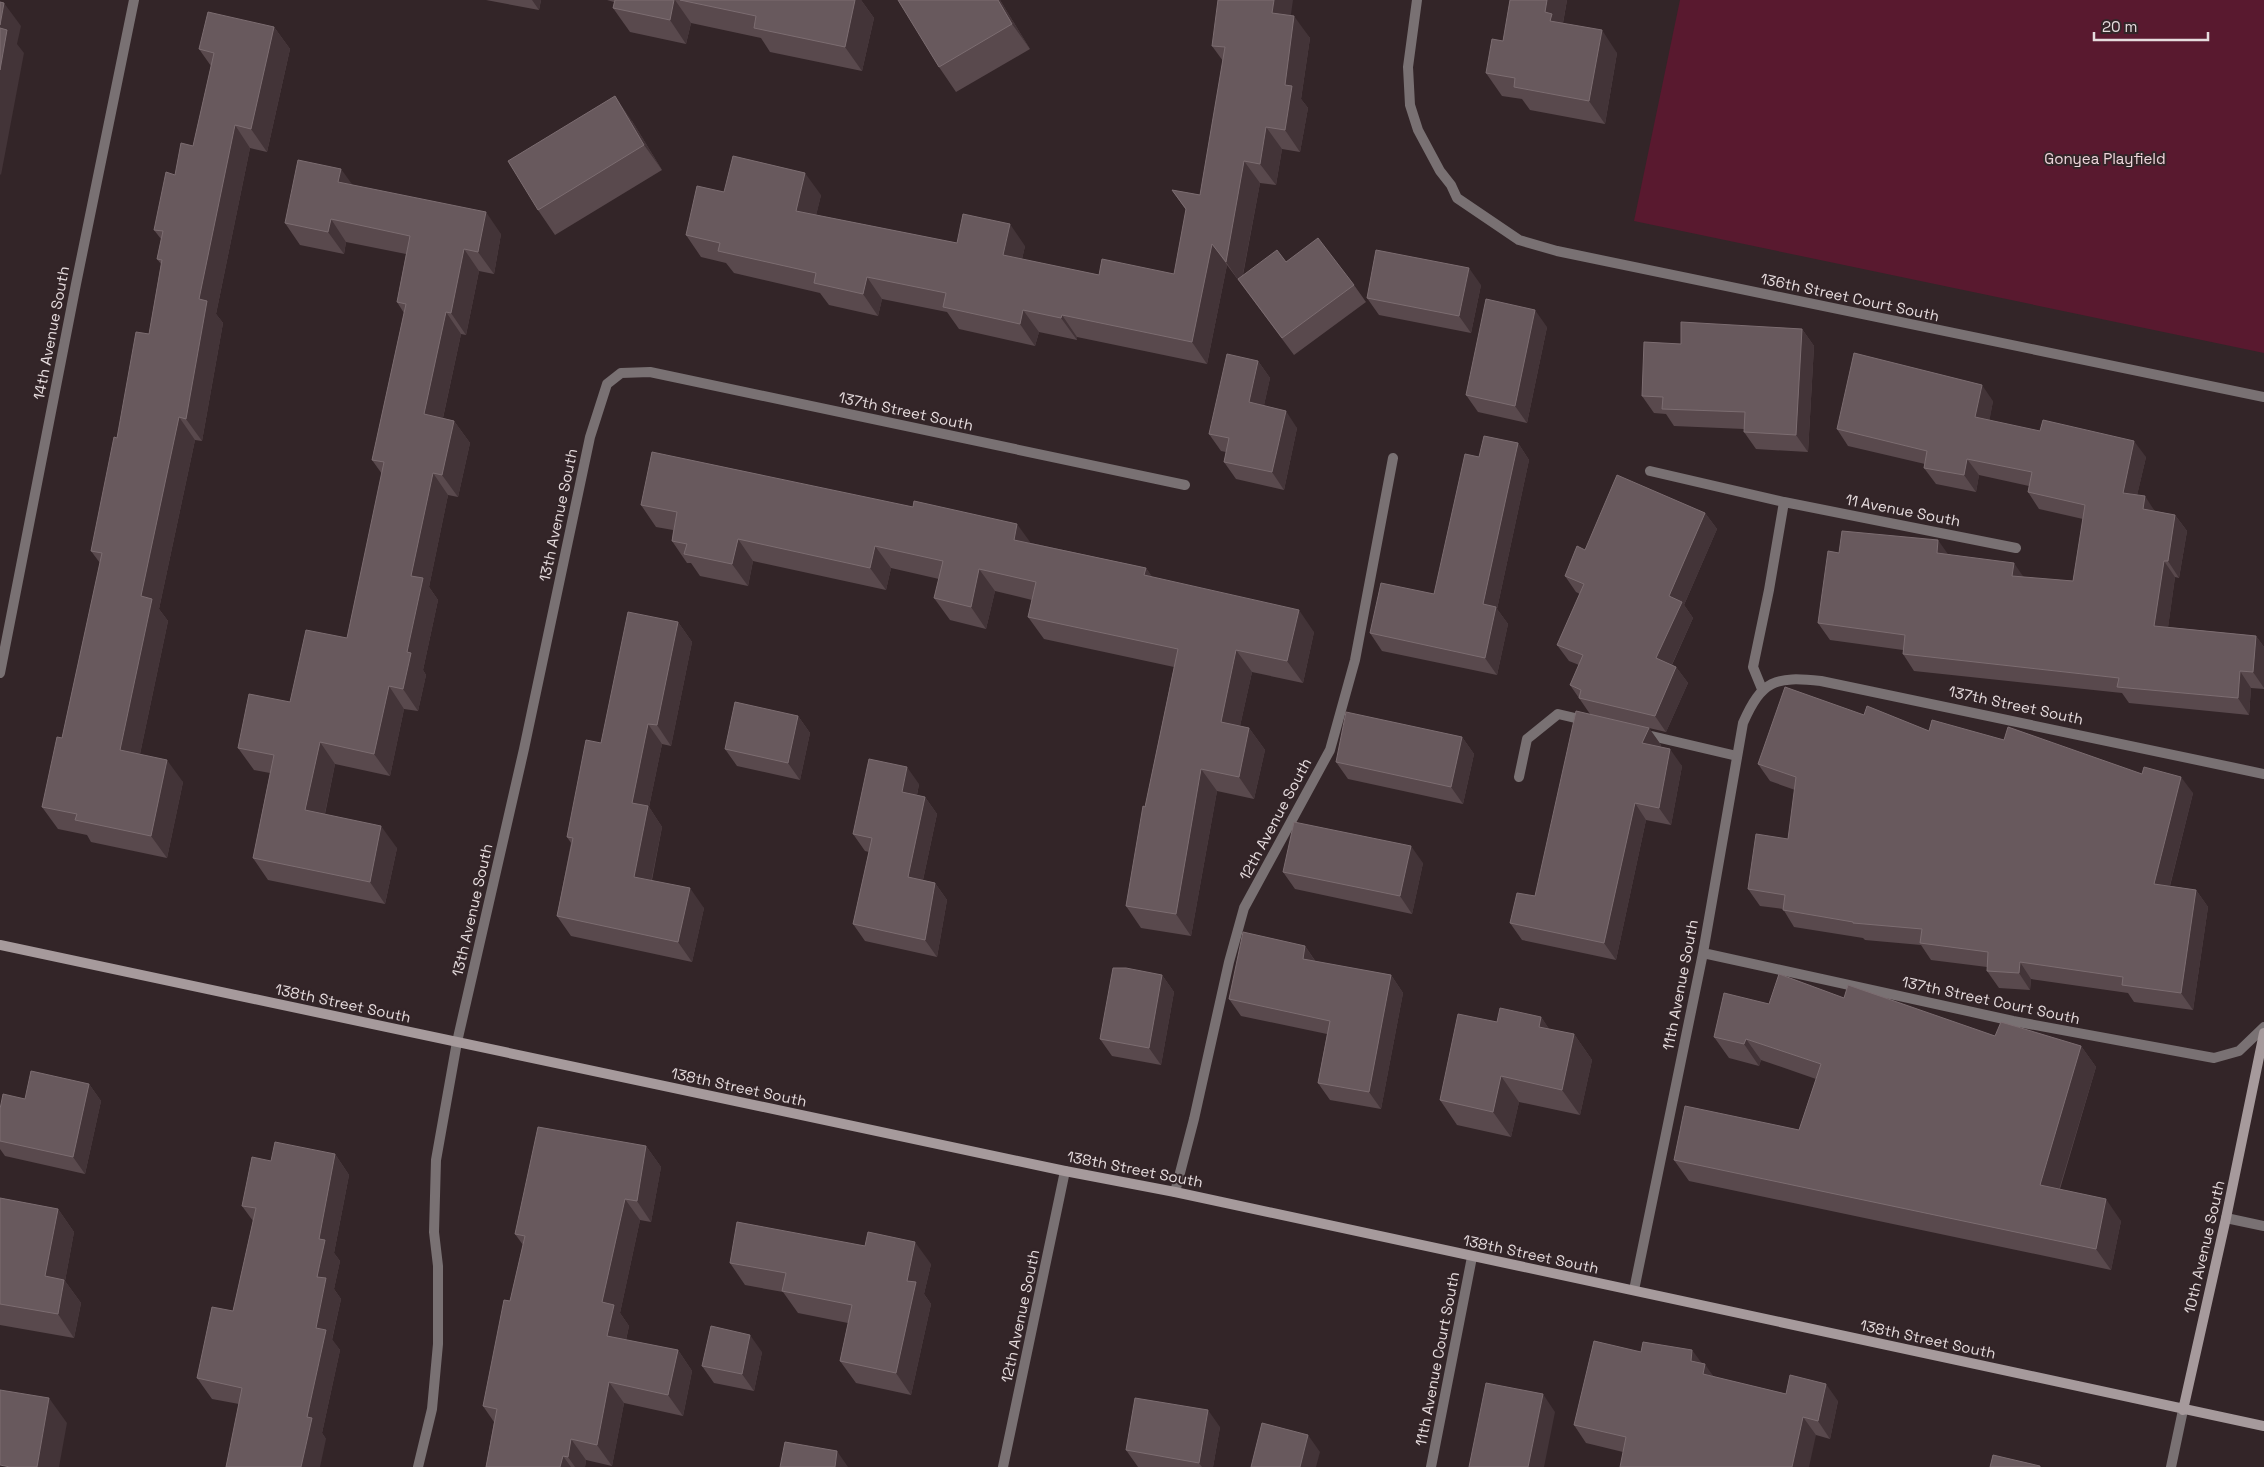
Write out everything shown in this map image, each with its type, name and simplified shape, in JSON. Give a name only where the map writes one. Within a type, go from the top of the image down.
[{"type":"street","name":"14th Avenue South","points":[[0,672],[134,0]]},
{"type":"street","name":"136th Street Court South","points":[[1417,0],[1408,67],[1410,105],[1418,130],[1457,198],[1518,240],[1557,251],[2264,397]]},
{"type":"street","name":"137th Street South","points":[[621,373],[650,372],[1185,485]]},
{"type":"street","name":"13th Avenue South","points":[[418,1467],[432,1409],[438,1344],[438,1266],[434,1232],[436,1160],[457,1042],[524,749],[590,436],[607,384],[621,373]]},
{"type":"street","name":"12th Avenue South","points":[[1175,1192],[1194,1119],[1229,962],[1244,908],[1330,750],[1355,660],[1393,458]]},
{"type":"street","name":"11 Avenue South","points":[[1650,471],[1784,502],[2016,548]]},
{"type":"street","points":[[1762,689],[1753,667],[1769,590],[1784,502]]},
{"type":"street","name":"137th Street South","points":[[1762,689],[1776,681],[1796,678],[1821,681],[2264,774]]},
{"type":"street","name":"11th Avenue South","points":[[1634,1290],[1703,952],[1743,723],[1751,704],[1762,689]]},
{"type":"street","points":[[1519,777],[1527,739],[1558,714],[1596,723]]},
{"type":"street","points":[[1633,732],[1737,756]]},
{"type":"street","name":"138th Street South","points":[[0,945],[1065,1171],[1175,1192],[2182,1410],[2264,1426]]},
{"type":"street","name":"137th Street Court South","points":[[1703,952],[2013,1021],[2214,1058],[2239,1051],[2264,1027]]},
{"type":"street","name":"10th Avenue South","points":[[2171,1467],[2182,1410],[2226,1218],[2264,1033]]},
{"type":"street","name":"12th Avenue South","points":[[1004,1467],[1065,1171]]},
{"type":"street","points":[[2226,1218],[2264,1226]]},
{"type":"street","name":"11th Avenue Court South","points":[[1431,1467],[1472,1257]]},
{"type":"green space","name":"Gonyea Playfield","points":[[1680,0],[2264,0],[2264,353],[1634,221]]},
{"type":"building","points":[[615,0],[674,0],[670,20],[613,8]]},
{"type":"building","points":[[680,0],[855,0],[845,47],[754,28],[756,16]]},
{"type":"building","points":[[898,0],[998,0],[1012,24],[939,67]]},
{"type":"building","points":[[1218,0],[1274,0],[1272,13],[1294,16],[1285,85],[1292,86],[1285,130],[1266,127],[1260,164],[1244,161],[1226,262],[1212,244],[1192,342],[1062,315],[1061,318],[1023,310],[1020,324],[943,307],[946,293],[867,277],[863,294],[814,283],[816,273],[718,251],[720,243],[686,235],[697,186],[724,192],[733,156],[805,173],[796,211],[957,243],[963,214],[1010,224],[1003,255],[1099,275],[1102,259],[1174,274],[1186,209],[1172,190],[1200,195],[1225,47],[1212,46]]},
{"type":"building","points":[[1510,0],[1547,0],[1545,12],[1552,14],[1550,21],[1602,30],[1589,101],[1514,87],[1515,78],[1486,73],[1492,39],[1503,41]]},
{"type":"building","points":[[0,2],[4,3],[0,25]]},
{"type":"building","points":[[208,12],[274,27],[251,129],[235,125],[199,299],[207,301],[186,419],[179,417],[141,596],[152,599],[120,750],[167,760],[151,836],[75,820],[77,814],[42,807],[57,737],[62,738],[102,553],[91,551],[114,437],[117,438],[136,332],[149,334],[162,260],[157,259],[163,231],[154,230],[166,172],[175,175],[181,143],[193,146],[214,53],[199,49]]},
{"type":"building","points":[[0,28],[7,30],[0,70]]},
{"type":"building","points":[[615,96],[644,145],[538,210],[508,161]]},
{"type":"building","points":[[298,160],[341,169],[338,182],[486,212],[478,252],[464,249],[451,313],[446,312],[424,414],[454,421],[442,475],[433,473],[411,576],[423,578],[407,652],[411,653],[403,689],[389,686],[374,754],[320,742],[305,810],[381,826],[370,882],[253,858],[274,755],[238,748],[249,694],[290,702],[306,630],[347,638],[384,462],[372,460],[406,304],[397,302],[410,236],[331,219],[328,232],[285,223]]},
{"type":"building","points":[[1318,238],[1354,285],[1282,338],[1238,279],[1277,250],[1286,262]]},
{"type":"building","points":[[1376,250],[1469,268],[1459,316],[1367,298]]},
{"type":"building","points":[[1486,299],[1535,310],[1515,406],[1466,395]]},
{"type":"building","points":[[1681,322],[1802,329],[1796,435],[1744,432],[1745,412],[1662,409],[1663,397],[1642,396],[1644,342],[1681,344]]},
{"type":"building","points":[[1854,353],[1982,385],[1975,417],[2040,431],[2043,420],[2134,441],[2123,493],[2145,496],[2143,509],[2175,515],[2168,561],[2164,561],[2154,626],[2256,636],[2253,672],[2240,671],[2238,698],[2117,687],[2119,678],[1903,654],[1905,635],[1818,623],[1828,551],[1839,553],[1842,531],[1938,540],[1937,553],[2014,563],[2012,576],[2073,581],[2085,505],[2028,492],[2032,472],[1967,459],[1964,475],[1924,468],[1927,451],[1837,429]]},
{"type":"building","points":[[1227,354],[1258,361],[1249,402],[1286,411],[1272,472],[1224,462],[1229,438],[1209,434]]},
{"type":"building","points":[[1484,436],[1518,443],[1483,604],[1496,607],[1485,658],[1370,633],[1381,583],[1434,594],[1465,454],[1479,457]]},
{"type":"building","points":[[652,452],[913,507],[914,501],[1017,524],[1014,540],[1146,568],[1144,575],[1299,610],[1287,661],[1236,650],[1221,722],[1249,728],[1239,777],[1201,769],[1176,914],[1126,906],[1143,806],[1145,807],[1178,649],[1028,617],[1036,582],[979,569],[971,607],[934,598],[943,561],[875,546],[870,568],[738,539],[732,564],[684,554],[687,544],[672,541],[677,512],[641,505]]},
{"type":"building","points":[[1617,475],[1705,513],[1669,596],[1682,602],[1656,658],[1676,667],[1655,716],[1579,698],[1581,690],[1570,685],[1583,655],[1557,645],[1584,584],[1565,576],[1577,546],[1585,550]]},
{"type":"building","points":[[628,612],[678,622],[657,725],[648,724],[632,803],[648,806],[634,877],[690,888],[678,942],[557,916],[573,838],[567,837],[586,740],[601,743]]},
{"type":"building","points":[[1785,687],[1864,715],[1867,706],[1929,731],[1932,720],[2004,740],[2008,727],[2142,774],[2144,767],[2181,777],[2154,884],[2196,890],[2181,993],[2122,985],[2123,977],[2020,962],[2019,973],[1987,971],[1988,952],[1920,943],[1922,929],[1853,923],[1783,910],[1785,895],[1748,889],[1756,834],[1788,839],[1796,777],[1758,764]]},
{"type":"building","points":[[735,702],[798,716],[788,763],[725,749]]},
{"type":"building","points":[[1576,711],[1649,728],[1642,743],[1670,749],[1659,808],[1635,803],[1604,943],[1510,923],[1517,893],[1535,896]]},
{"type":"building","points":[[1346,712],[1462,737],[1451,787],[1336,762]]},
{"type":"building","points":[[869,759],[907,767],[902,792],[925,797],[908,877],[935,883],[925,940],[853,924],[872,838],[853,834]]},
{"type":"building","points":[[1294,822],[1411,846],[1400,896],[1283,872]]},
{"type":"building","points":[[1243,932],[1305,946],[1303,959],[1391,975],[1369,1092],[1318,1083],[1330,1021],[1229,999]]},
{"type":"building","points":[[1113,968],[1126,968],[1162,975],[1149,1048],[1100,1039]]},
{"type":"building","points":[[1779,974],[1844,998],[1848,985],[1995,1036],[2001,1022],[2081,1046],[2040,1185],[2106,1199],[2096,1249],[1674,1160],[1685,1106],[1799,1130],[1821,1064],[1746,1039],[1744,1044],[1714,1037],[1724,993],[1769,1004]]},
{"type":"building","points":[[1500,1008],[1541,1017],[1539,1027],[1574,1034],[1562,1090],[1501,1076],[1493,1112],[1440,1100],[1458,1014],[1497,1022]]},
{"type":"building","points":[[31,1071],[89,1084],[73,1157],[0,1141],[0,1109],[3,1094],[25,1099]]},
{"type":"building","points":[[538,1127],[646,1146],[637,1201],[625,1199],[602,1302],[614,1305],[607,1336],[678,1350],[668,1395],[609,1382],[597,1445],[571,1439],[568,1457],[563,1456],[560,1467],[486,1467],[497,1409],[483,1406],[504,1300],[510,1301],[525,1236],[515,1234]]},
{"type":"building","points":[[275,1142],[335,1154],[319,1239],[325,1240],[317,1277],[326,1278],[316,1328],[326,1330],[307,1417],[312,1418],[301,1467],[226,1467],[242,1388],[197,1378],[212,1307],[233,1311],[256,1208],[242,1206],[252,1157],[271,1161]]},
{"type":"building","points":[[0,1198],[58,1209],[45,1276],[64,1280],[58,1314],[0,1304]]},
{"type":"building","points":[[737,1222],[865,1246],[868,1232],[915,1242],[907,1281],[916,1282],[896,1373],[840,1361],[852,1305],[782,1291],[786,1273],[730,1263]]},
{"type":"building","points":[[711,1326],[750,1335],[742,1374],[702,1366]]},
{"type":"building","points":[[1594,1341],[1641,1352],[1643,1342],[1692,1350],[1691,1361],[1705,1364],[1703,1374],[1786,1394],[1790,1375],[1826,1384],[1818,1421],[1803,1417],[1792,1467],[1620,1467],[1626,1437],[1574,1425]]},
{"type":"building","points":[[1486,1383],[1543,1394],[1528,1467],[1469,1467]]},
{"type":"building","points":[[0,1390],[49,1398],[37,1467],[0,1465]]},
{"type":"building","points":[[1135,1398],[1208,1410],[1199,1463],[1126,1450]]},
{"type":"building","points":[[1262,1423],[1308,1435],[1300,1467],[1251,1467]]},
{"type":"building","points":[[785,1442],[837,1451],[835,1467],[780,1467]]},
{"type":"building","points":[[1993,1455],[2040,1466],[2040,1467],[1990,1467]]}]
